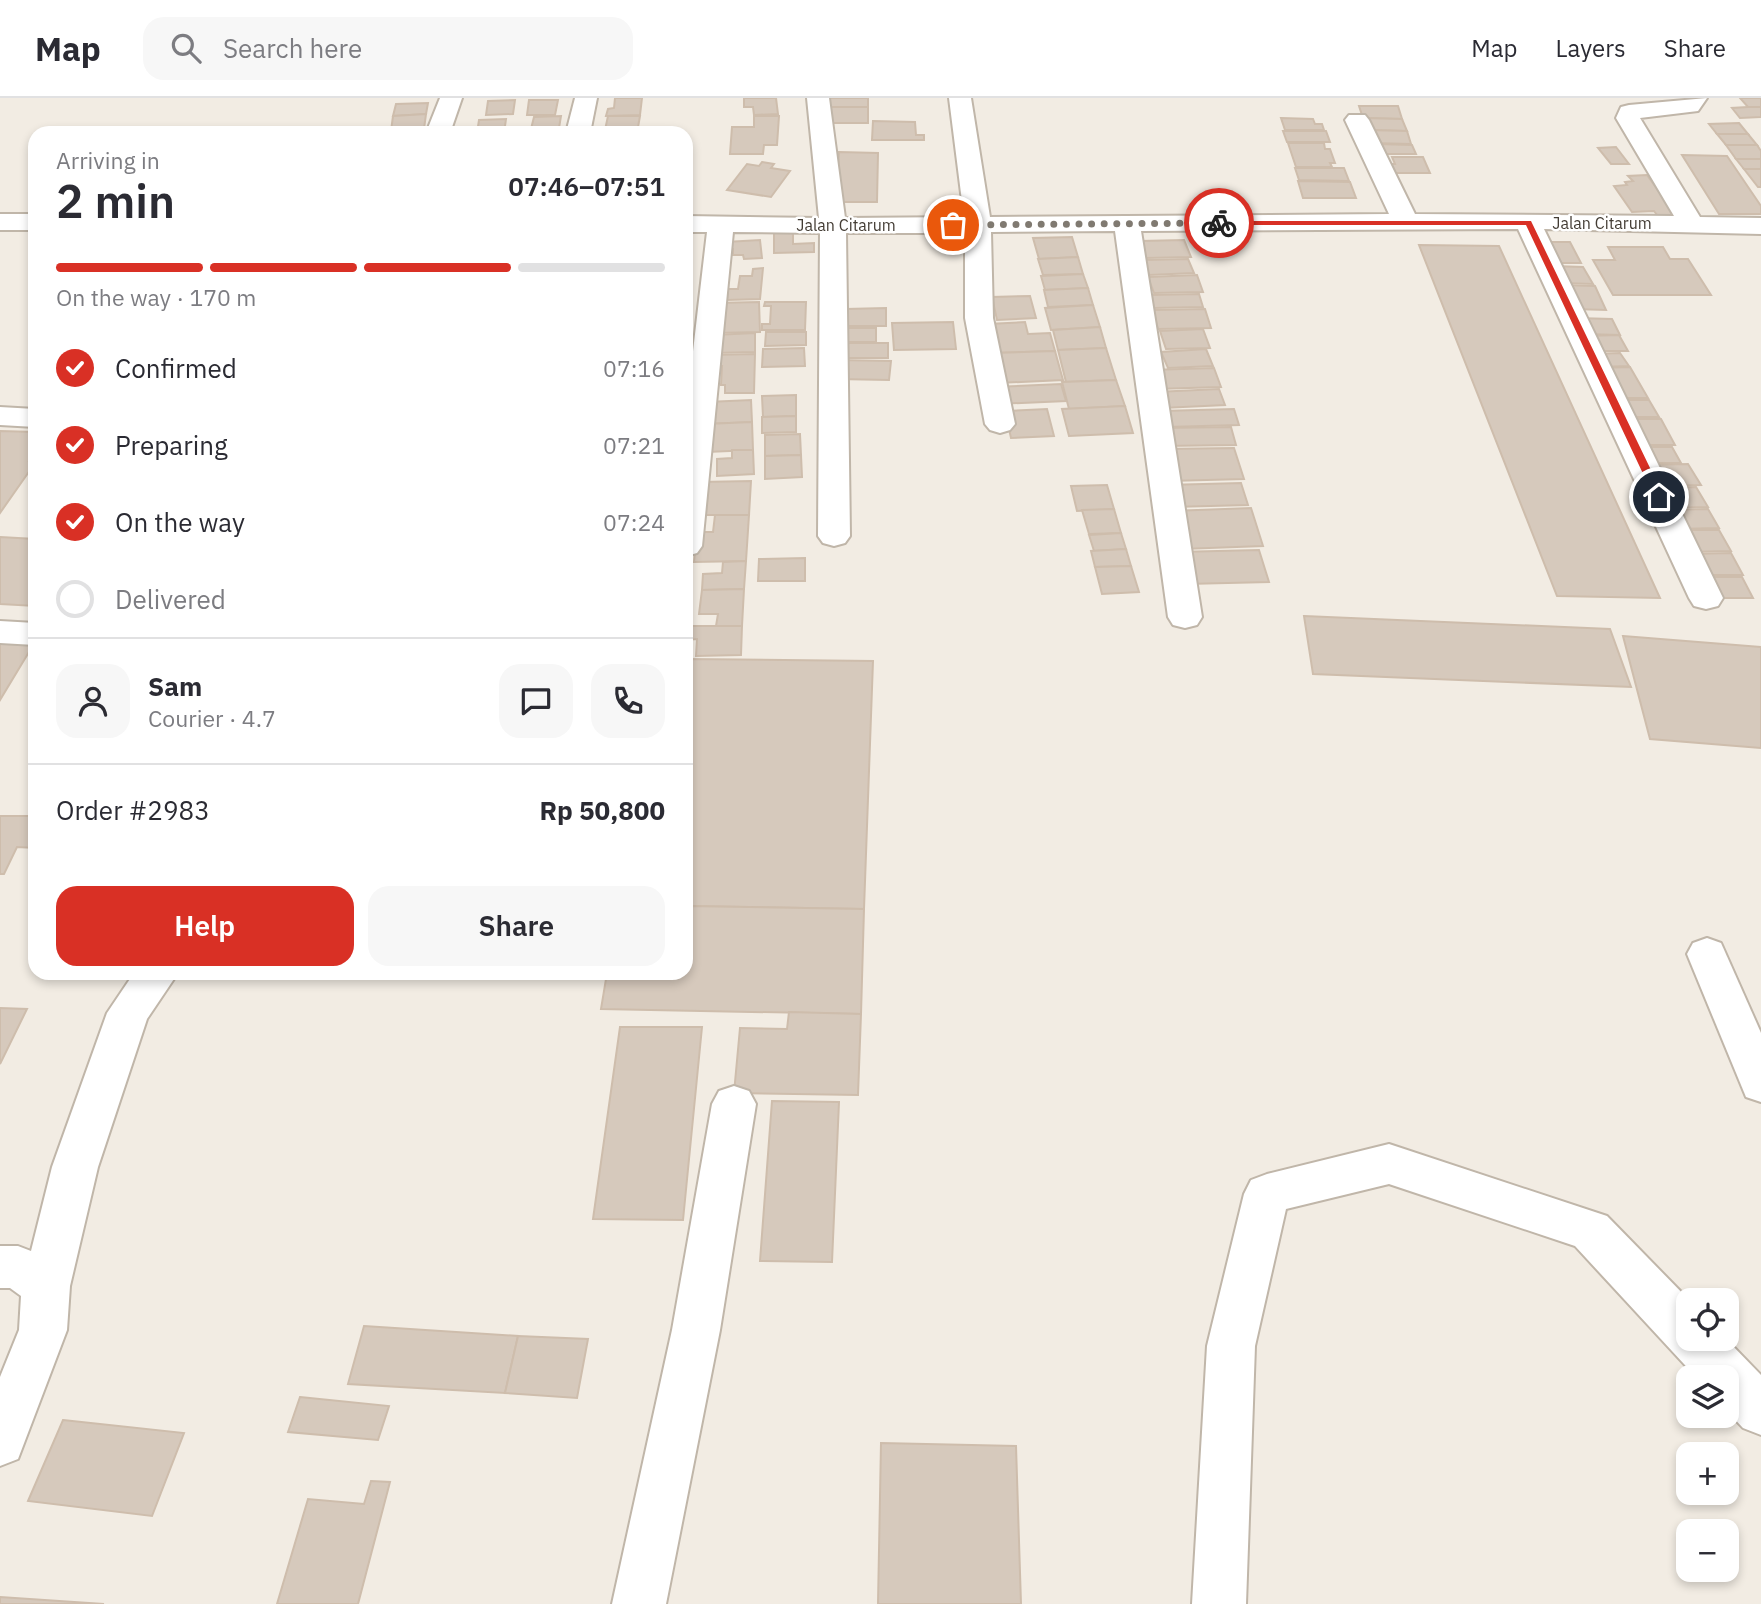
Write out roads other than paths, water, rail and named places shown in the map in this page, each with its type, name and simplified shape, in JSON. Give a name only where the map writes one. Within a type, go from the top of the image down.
[{"type":"street","points":[[441,126],[451,98]]},
{"type":"street","points":[[580,126],[586,98]]},
{"type":"street","points":[[818,98],[832,225],[834,536]]},
{"type":"street","points":[[960,98],[974,225],[979,318],[1000,424]]},
{"type":"street","points":[[1691,223],[1628,118],[1629,112],[1690,106],[1696,98]]},
{"type":"street","points":[[1357,120],[1406,222]]},
{"type":"street","points":[[0,222],[28,222]]},
{"type":"street","points":[[1528,222],[1706,597]]},
{"type":"street","name":"Jalan Citarum","points":[[693,224],[1528,222],[1761,226]]},
{"type":"street","points":[[1127,224],[1185,617]]},
{"type":"street","points":[[693,482],[721,225]]},
{"type":"street","points":[[0,416],[28,418]]},
{"type":"street","points":[[0,632],[28,634]]},
{"type":"street","points":[[1707,954],[1761,1084]]},
{"type":"street","points":[[0,1441],[43,1330],[46,1286],[75,1167],[128,1013],[152,980]]},
{"type":"street","points":[[639,1604],[696,1330],[734,1104]]},
{"type":"street","points":[[1219,1604],[1231,1346],[1267,1194],[1389,1164],[1591,1231],[1676,1320]]},
{"type":"street","points":[[0,1267],[18,1267],[46,1286]]},
{"type":"street","points":[[1704,1351],[1761,1411]]}]
